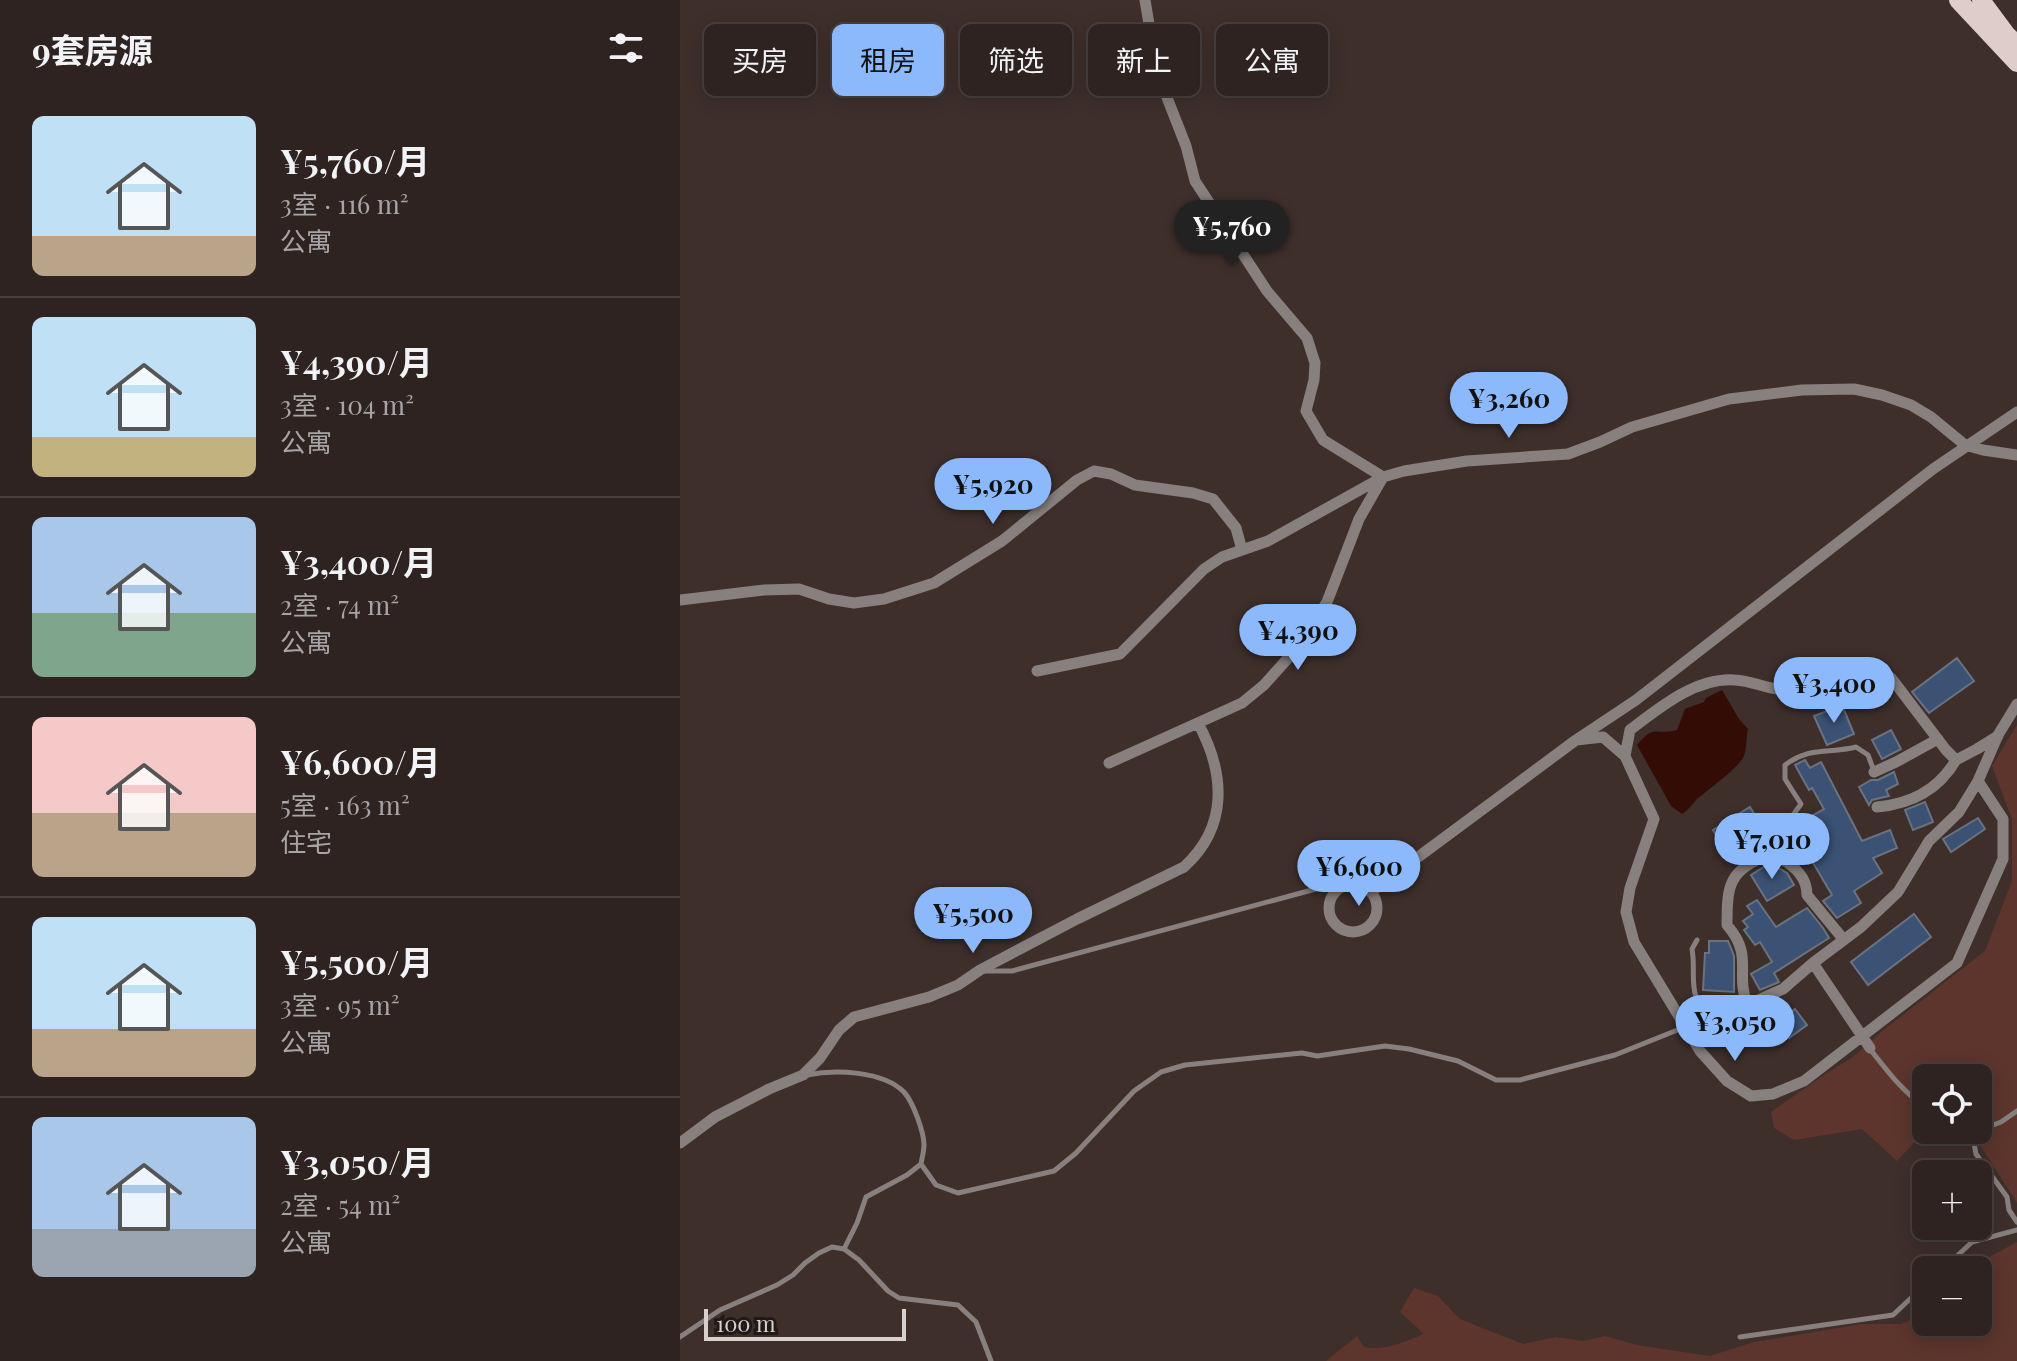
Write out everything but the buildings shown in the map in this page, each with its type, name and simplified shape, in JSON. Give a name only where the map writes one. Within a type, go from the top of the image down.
[{"type":"main road","points":[[1958,0],[2017,63]]},
{"type":"main road","points":[[1981,0],[2017,44]]},
{"type":"street","points":[[1145,0],[1154,54],[1195,181],[1267,291],[1307,338],[1315,363],[1306,411],[1323,440],[1383,477]]},
{"type":"street","points":[[1037,671],[1120,654],[1204,569],[1222,557],[1268,541],[1383,477],[1467,461],[1568,454],[1632,427],[1729,399],[1802,390],[1854,389],[1911,405],[1965,445],[2017,455]]},
{"type":"street","points":[[1371,892],[1576,740],[1636,700],[1965,445],[2017,412]]},
{"type":"street","points":[[680,600],[799,589],[854,603],[884,599],[934,583],[1002,541],[1077,480],[1094,471],[1111,474],[1135,485],[1213,499],[1236,528],[1242,550]]},
{"type":"street","points":[[1109,763],[1242,703],[1264,685],[1299,646],[1327,602],[1359,519],[1383,477]]},
{"type":"street","points":[[1625,756],[1630,730],[1690,690],[1717,681],[1736,680],[1773,690],[1797,689],[1851,669],[1879,668],[1892,679],[1956,760]]},
{"type":"street","points":[[1686,1027],[1720,1017],[1783,989],[1861,927],[1898,892],[1929,841],[1959,812],[2017,704]]},
{"type":"street","points":[[680,1143],[715,1117],[803,1075],[820,1058],[839,1030],[854,1017],[929,997],[958,985],[980,970],[1077,919],[1184,867],[1195,856],[1214,824],[1219,804],[1217,777],[1208,742],[1198,723]]},
{"type":"street","points":[[1877,807],[1896,805],[1936,785],[1956,760],[1998,735]]},
{"type":"street","points":[[1576,740],[1603,737],[1625,756],[1654,819],[1630,888],[1626,912],[1634,942],[1700,1051],[1727,1081],[1751,1096],[1773,1094],[1804,1081],[1957,963],[2003,859],[2003,819],[1978,781]]},
{"type":"street","points":[[1874,772],[1938,739]]},
{"type":"street","points":[[1747,1004],[1742,983],[1744,957],[1738,937],[1727,925],[1727,904],[1732,880],[1751,861],[1770,854],[1789,863],[1800,873],[1807,886],[1807,895],[1844,940]]},
{"type":"street","points":[[1358,884],[1371,892],[1377,907],[1372,922],[1359,931],[1351,932],[1337,926],[1332,920],[1329,904],[1336,890],[1358,884]]},
{"type":"street","points":[[1813,963],[1870,1048]]},
{"type":"lane","points":[[1770,854],[1775,840],[1801,804],[1785,779],[1785,765],[1797,756],[1856,747],[1868,755],[1874,772]]},
{"type":"lane","points":[[980,970],[1012,971],[1323,887],[1336,890]]},
{"type":"lane","points":[[1697,940],[1692,949],[1692,979],[1696,997],[1703,1009],[1720,1017]]},
{"type":"lane","points":[[921,1164],[936,1185],[958,1193],[1054,1171],[1076,1153],[1134,1091],[1161,1072],[1185,1065],[1302,1053],[1317,1056],[1385,1046],[1458,1061],[1496,1080],[1520,1080],[1615,1055],[1686,1027]]},
{"type":"lane","points":[[1870,1048],[1912,1097]]},
{"type":"lane","points":[[803,1075],[839,1071],[884,1079],[903,1092],[913,1107],[925,1143],[921,1164],[866,1197],[844,1249]]},
{"type":"lane","points":[[1992,1125],[2017,1111]]},
{"type":"lane","points":[[1973,1144],[1976,1154],[2007,1197],[2009,1210],[2017,1222]]},
{"type":"lane","points":[[1957,1256],[1972,1242],[2017,1230]]},
{"type":"lane","points":[[680,1337],[720,1310],[777,1285],[819,1253],[832,1247],[844,1249],[859,1260],[888,1291],[899,1298],[958,1305],[976,1322],[991,1361]]},
{"type":"lane","points":[[1740,1337],[1893,1315],[1912,1297]]},
{"type":"shaded area","points":[[1722,690],[1748,729],[1746,750],[1730,773],[1682,814],[1671,806],[1637,745],[1652,732],[1677,730],[1685,709],[1704,702]]},
{"type":"shaded area","points":[[2017,725],[2017,1203],[1992,1160],[1975,1144],[1992,1144],[1992,1064],[1912,1064],[1913,1144],[1897,1161],[1862,1129],[1794,1140],[1774,1128],[1771,1112],[1854,1056],[1985,951],[2012,881],[2012,819],[1992,766]]},
{"type":"shaded area","points":[[2017,1242],[2017,1361],[1326,1361],[1357,1336],[1364,1347],[1379,1348],[1424,1334],[1400,1312],[1414,1288],[1438,1296],[1460,1319],[1523,1344],[1556,1337],[1583,1341],[1605,1336],[1637,1345],[1710,1356],[1754,1342],[1861,1324],[1901,1324],[1912,1319],[1912,1336],[1992,1336],[1991,1256]]}]
